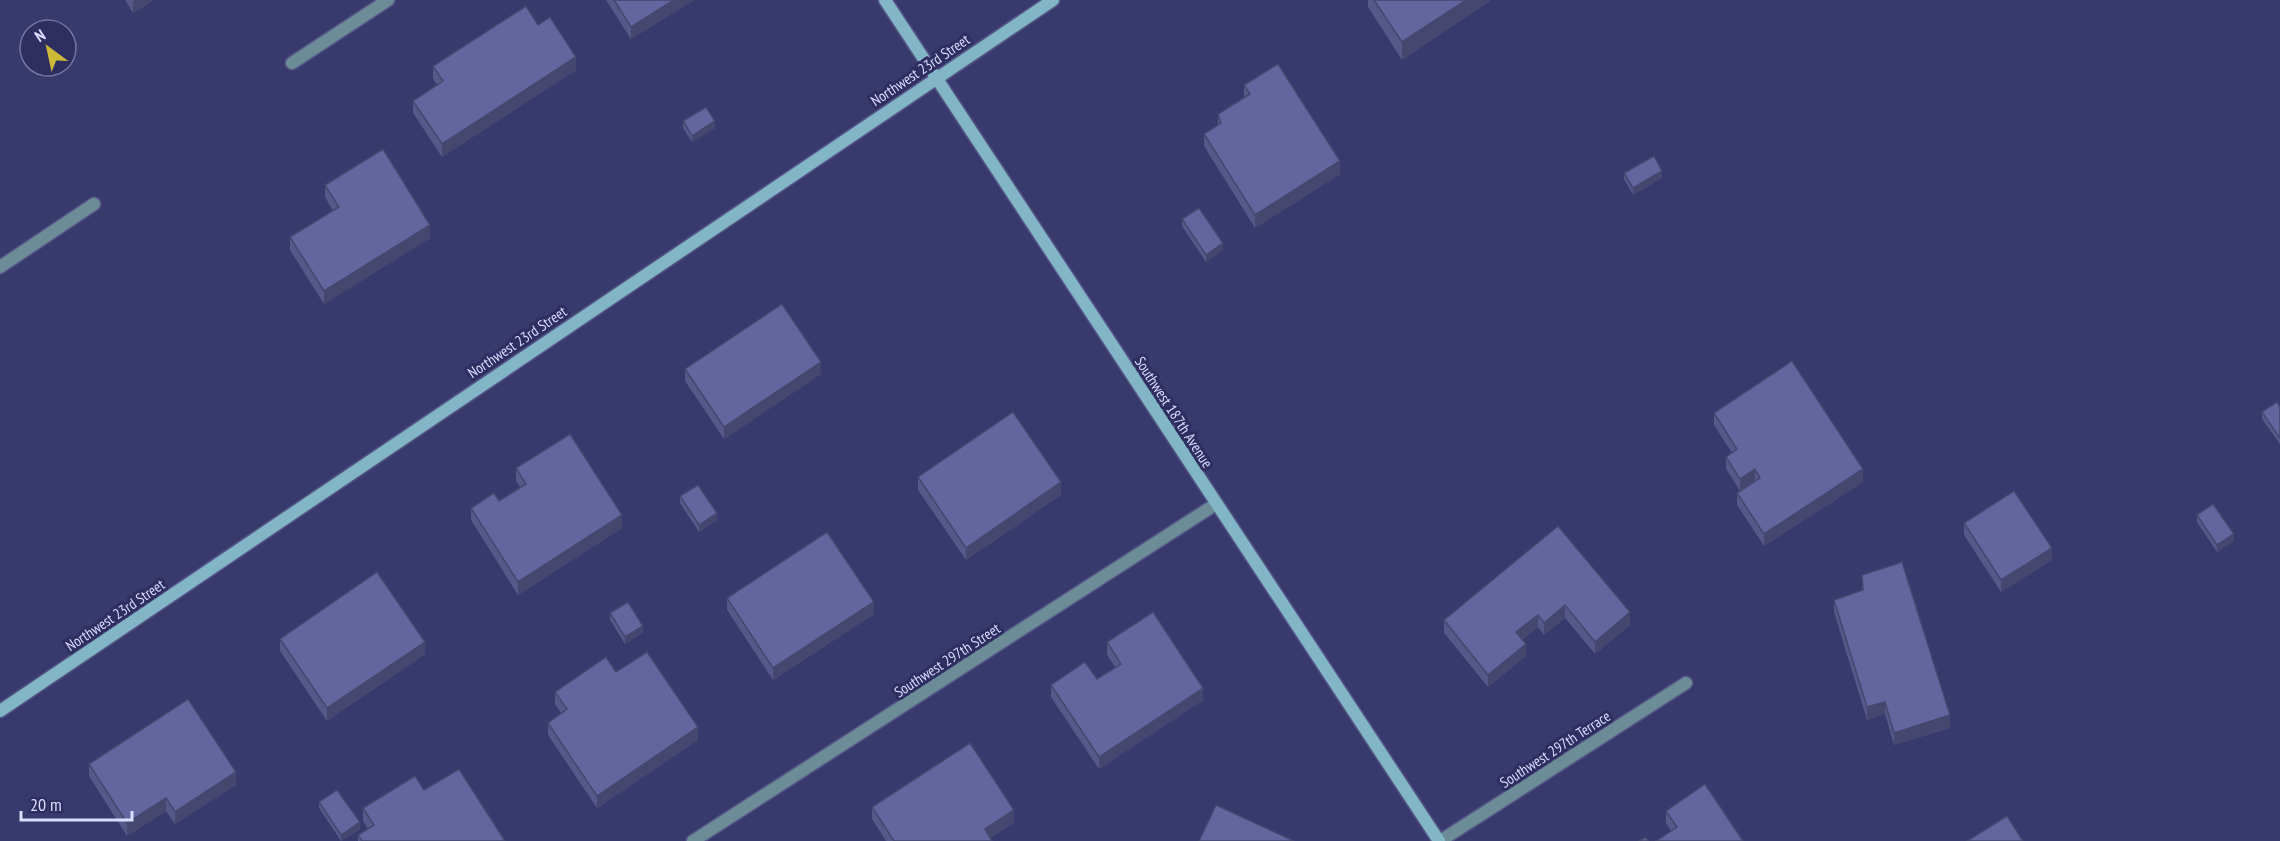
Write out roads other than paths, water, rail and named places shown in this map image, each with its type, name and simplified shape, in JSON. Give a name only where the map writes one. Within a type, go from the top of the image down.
[{"type":"street","points":[[292,63],[388,0]]},
{"type":"street","name":"Southwest 187th Avenue","points":[[885,0],[1439,841]]},
{"type":"street","name":"Northwest 23rd Street","points":[[0,711],[1053,0]]},
{"type":"street","points":[[0,267],[94,204]]},
{"type":"street","name":"Southwest 297th Street","points":[[693,841],[1216,504]]},
{"type":"street","name":"Southwest 297th Terrace","points":[[1439,841],[1686,682]]}]
